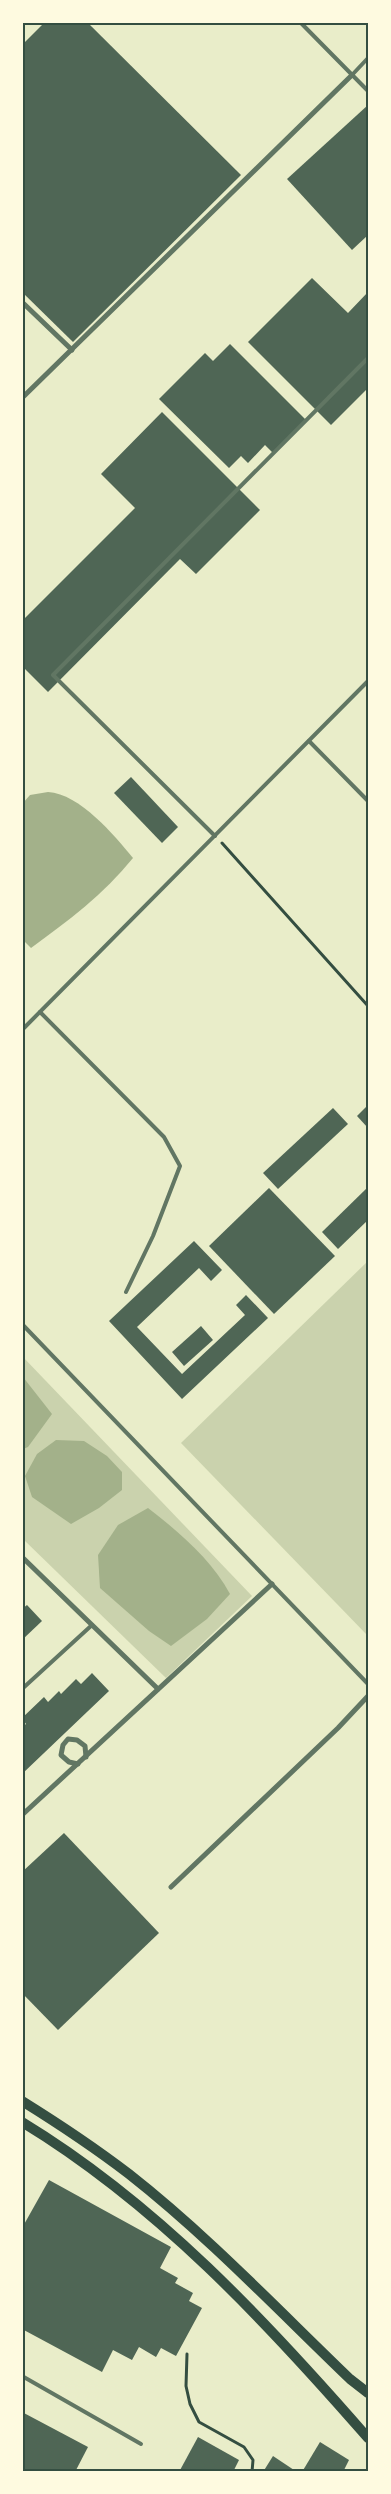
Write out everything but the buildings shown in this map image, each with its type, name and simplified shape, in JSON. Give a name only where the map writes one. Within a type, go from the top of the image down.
[{"type":"main road","points":[[22,2102],[63,2126],[130,2175],[214,2247],[350,2379],[368,2393]]},
{"type":"main road","points":[[22,2122],[53,2140],[116,2186],[199,2258],[368,2438]]},
{"type":"street","points":[[22,398],[352,75]]},
{"type":"street","points":[[22,302],[72,350]]},
{"type":"street","points":[[22,1557],[158,1689]]},
{"type":"street","points":[[22,1815],[272,1584]]},
{"type":"street","points":[[171,1887],[338,1728],[368,1696]]},
{"type":"street","points":[[78,1764],[69,1762],[61,1755],[63,1745],[68,1739],[77,1740],[85,1746],[86,1756]]},
{"type":"lane","points":[[300,22],[368,91]]},
{"type":"lane","points":[[352,75],[368,58]]},
{"type":"lane","points":[[215,836],[53,675],[368,358]]},
{"type":"lane","points":[[22,1030],[368,681]]},
{"type":"lane","points":[[309,741],[368,801]]},
{"type":"lane","points":[[40,1012],[164,1137],[180,1166],[154,1236],[126,1292]]},
{"type":"lane","points":[[22,1324],[368,1684]]},
{"type":"lane","points":[[24,1685],[92,1625]]},
{"type":"lane","points":[[22,2376],[141,2444]]},
{"type":"path","points":[[215,836],[368,1006]]},
{"type":"path","points":[[187,2354],[188,2395],[190,2404],[199,2422],[244,2447],[253,2460],[252,2472]]},
{"type":"shaded area","points":[[48,792],[60,794],[84,808],[116,838],[133,858],[98,895],[31,948],[23,940],[23,803],[30,795]]},
{"type":"shaded area","points":[[368,1261],[368,1636],[181,1443]]},
{"type":"shaded area","points":[[22,1356],[252,1596],[166,1678],[23,1539]]},
{"type":"shaded area","points":[[23,1377],[52,1414],[28,1447],[23,1449]]},
{"type":"shaded area","points":[[56,1440],[84,1441],[107,1456],[122,1472],[122,1490],[99,1508],[71,1524],[32,1497],[25,1476],[37,1454]]},
{"type":"shaded area","points":[[148,1508],[194,1547],[214,1569],[230,1594],[207,1619],[171,1646],[149,1631],[100,1588],[98,1555],[118,1525]]}]
